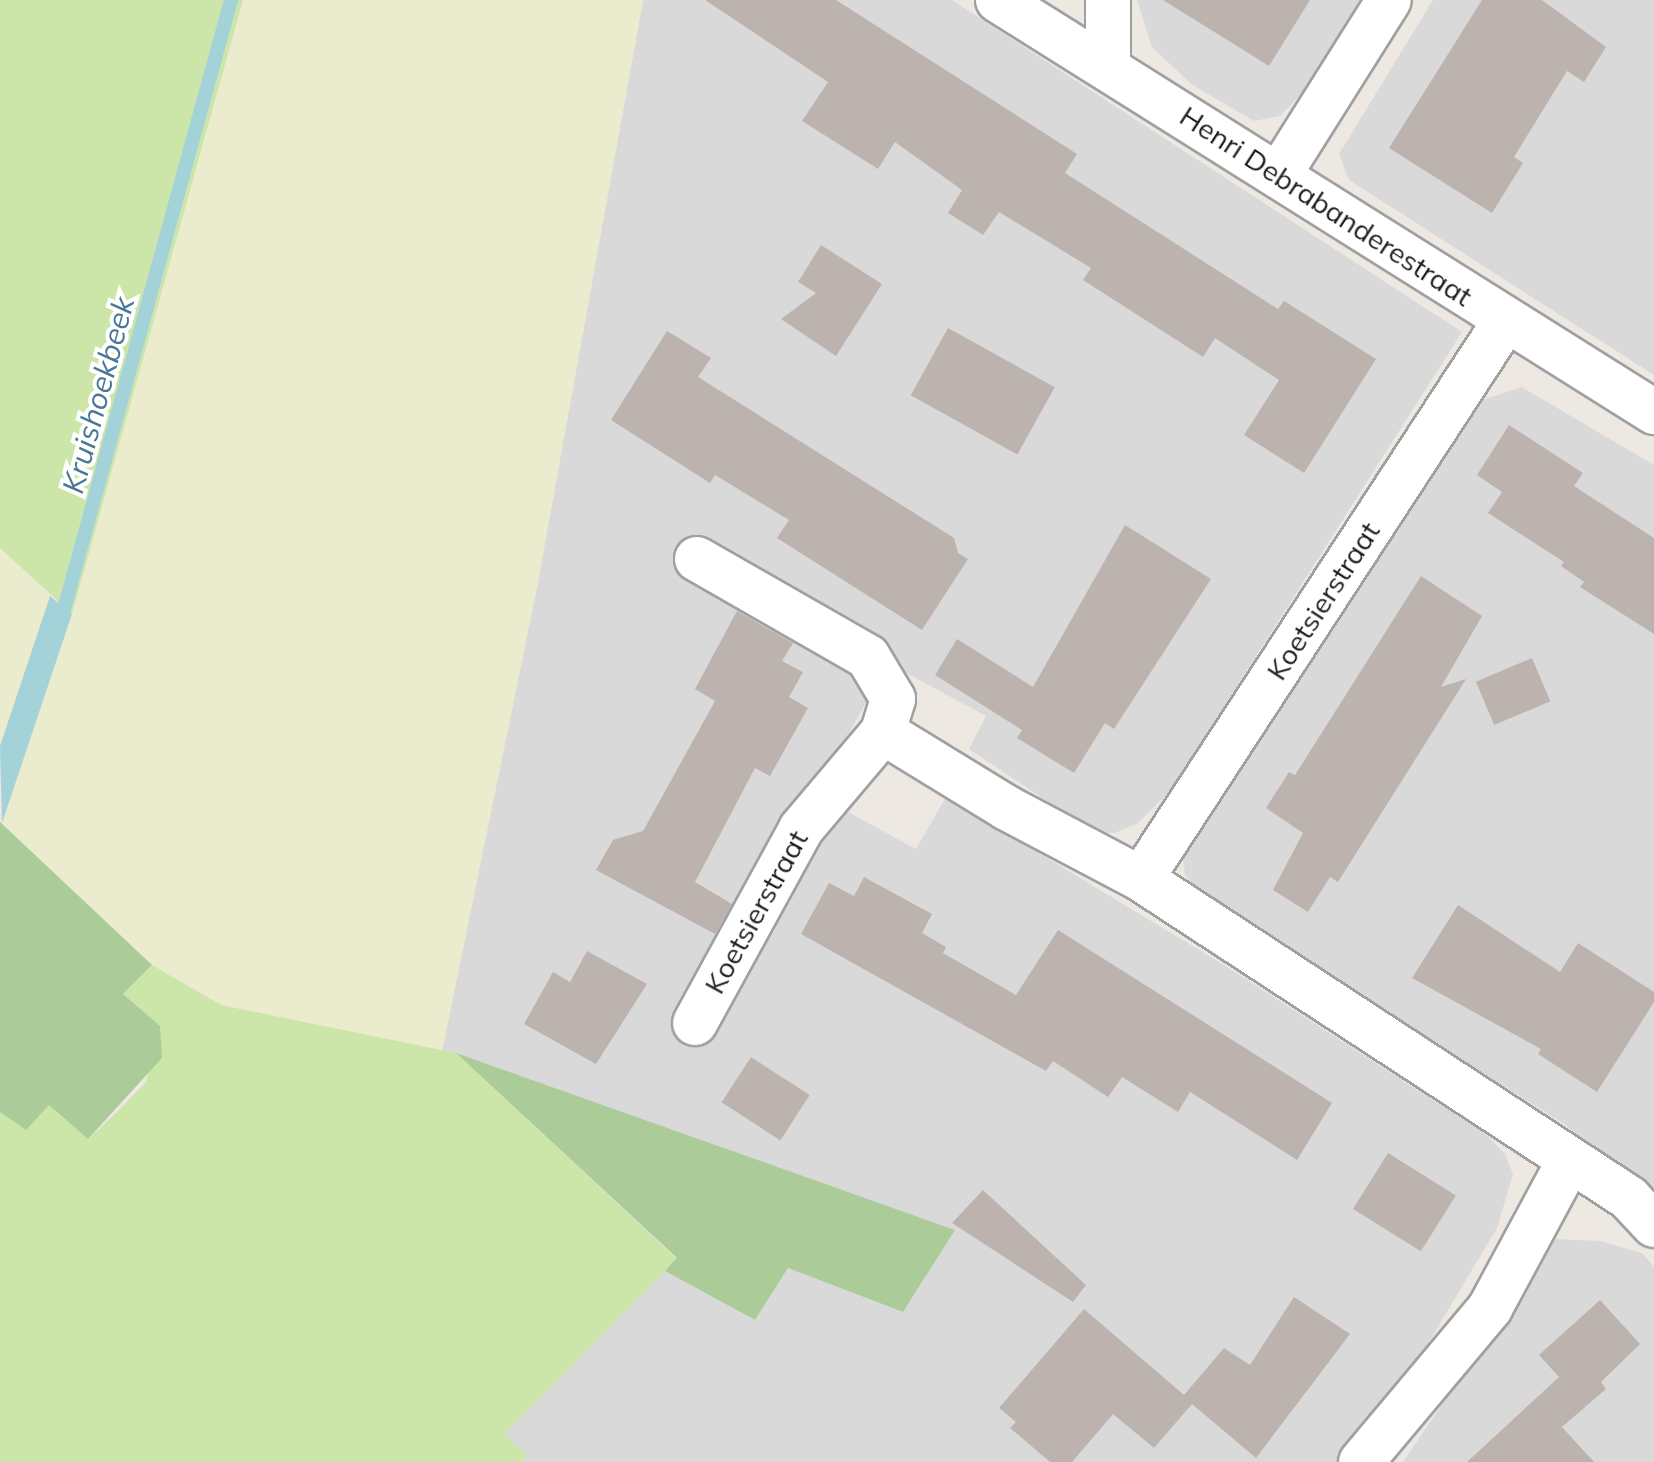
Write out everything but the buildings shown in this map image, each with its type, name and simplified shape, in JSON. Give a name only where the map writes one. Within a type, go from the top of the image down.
[{"type":"street","points":[[1108,0],[1108,67]]},
{"type":"street","points":[[1280,173],[1389,0]]},
{"type":"street","name":"Henri Debrabanderestraat","points":[[1001,1],[1280,173],[1504,323],[1654,412]]},
{"type":"street","name":"Koetsierstraat","points":[[1141,879],[1504,323]]},
{"type":"street","name":"Koetsierstraat","points":[[695,1023],[801,829],[883,732],[893,699],[868,657],[697,559]]},
{"type":"street","points":[[883,732],[1007,808],[1141,879],[1568,1163],[1629,1198],[1654,1225]]},
{"type":"street","points":[[1361,1462],[1490,1308],[1568,1163]]},
{"type":"shaded area","points":[[643,0],[952,0],[1462,332],[1171,790],[1138,823],[1115,833],[1093,832],[969,749],[986,716],[888,663],[815,794],[916,849],[946,797],[1224,965],[1487,1135],[1505,1154],[1513,1174],[1497,1228],[1417,1362],[1336,1462],[521,1462],[527,1456],[503,1434],[665,1271],[755,1320],[788,1268],[903,1312],[955,1230],[442,1051],[537,587]]},
{"type":"shaded area","points":[[1137,0],[1362,0],[1307,88],[1280,116],[1254,121],[1191,84],[1152,47]]},
{"type":"shaded area","points":[[1433,0],[1654,0],[1654,375],[1349,180],[1339,154]]},
{"type":"shaded area","points":[[1522,387],[1654,465],[1654,1198],[1564,1124],[1205,897],[1185,875],[1183,857],[1476,402]]},
{"type":"shaded area","points":[[1554,1239],[1600,1241],[1642,1253],[1654,1267],[1654,1462],[1403,1462]]},
{"type":"green space","points":[[0,0],[243,0],[72,614],[0,548]]},
{"type":"green space","points":[[243,0],[643,0],[537,587],[442,1051],[221,1005],[152,965],[2,823],[72,614]]},
{"type":"green space","points":[[0,548],[50,596],[0,746]]},
{"type":"green space","points":[[0,822],[152,965],[123,994],[160,1026],[162,1058],[88,1139],[49,1105],[26,1130],[0,1112]]},
{"type":"green space","points":[[152,965],[221,1005],[456,1053],[677,1259],[504,1434],[527,1456],[521,1462],[0,1462],[0,1112],[26,1130],[48,1104],[88,1139],[117,1112],[146,1082],[160,1026],[123,994]]},
{"type":"green space","points":[[456,1053],[955,1230],[903,1312],[788,1268],[755,1320],[665,1271],[677,1258]]},
{"type":"water","points":[[50,596],[72,614],[2,823],[0,746]]},
{"type":"waterway","name":"Kruishoekbeek","points":[[60,624],[231,0]]}]
